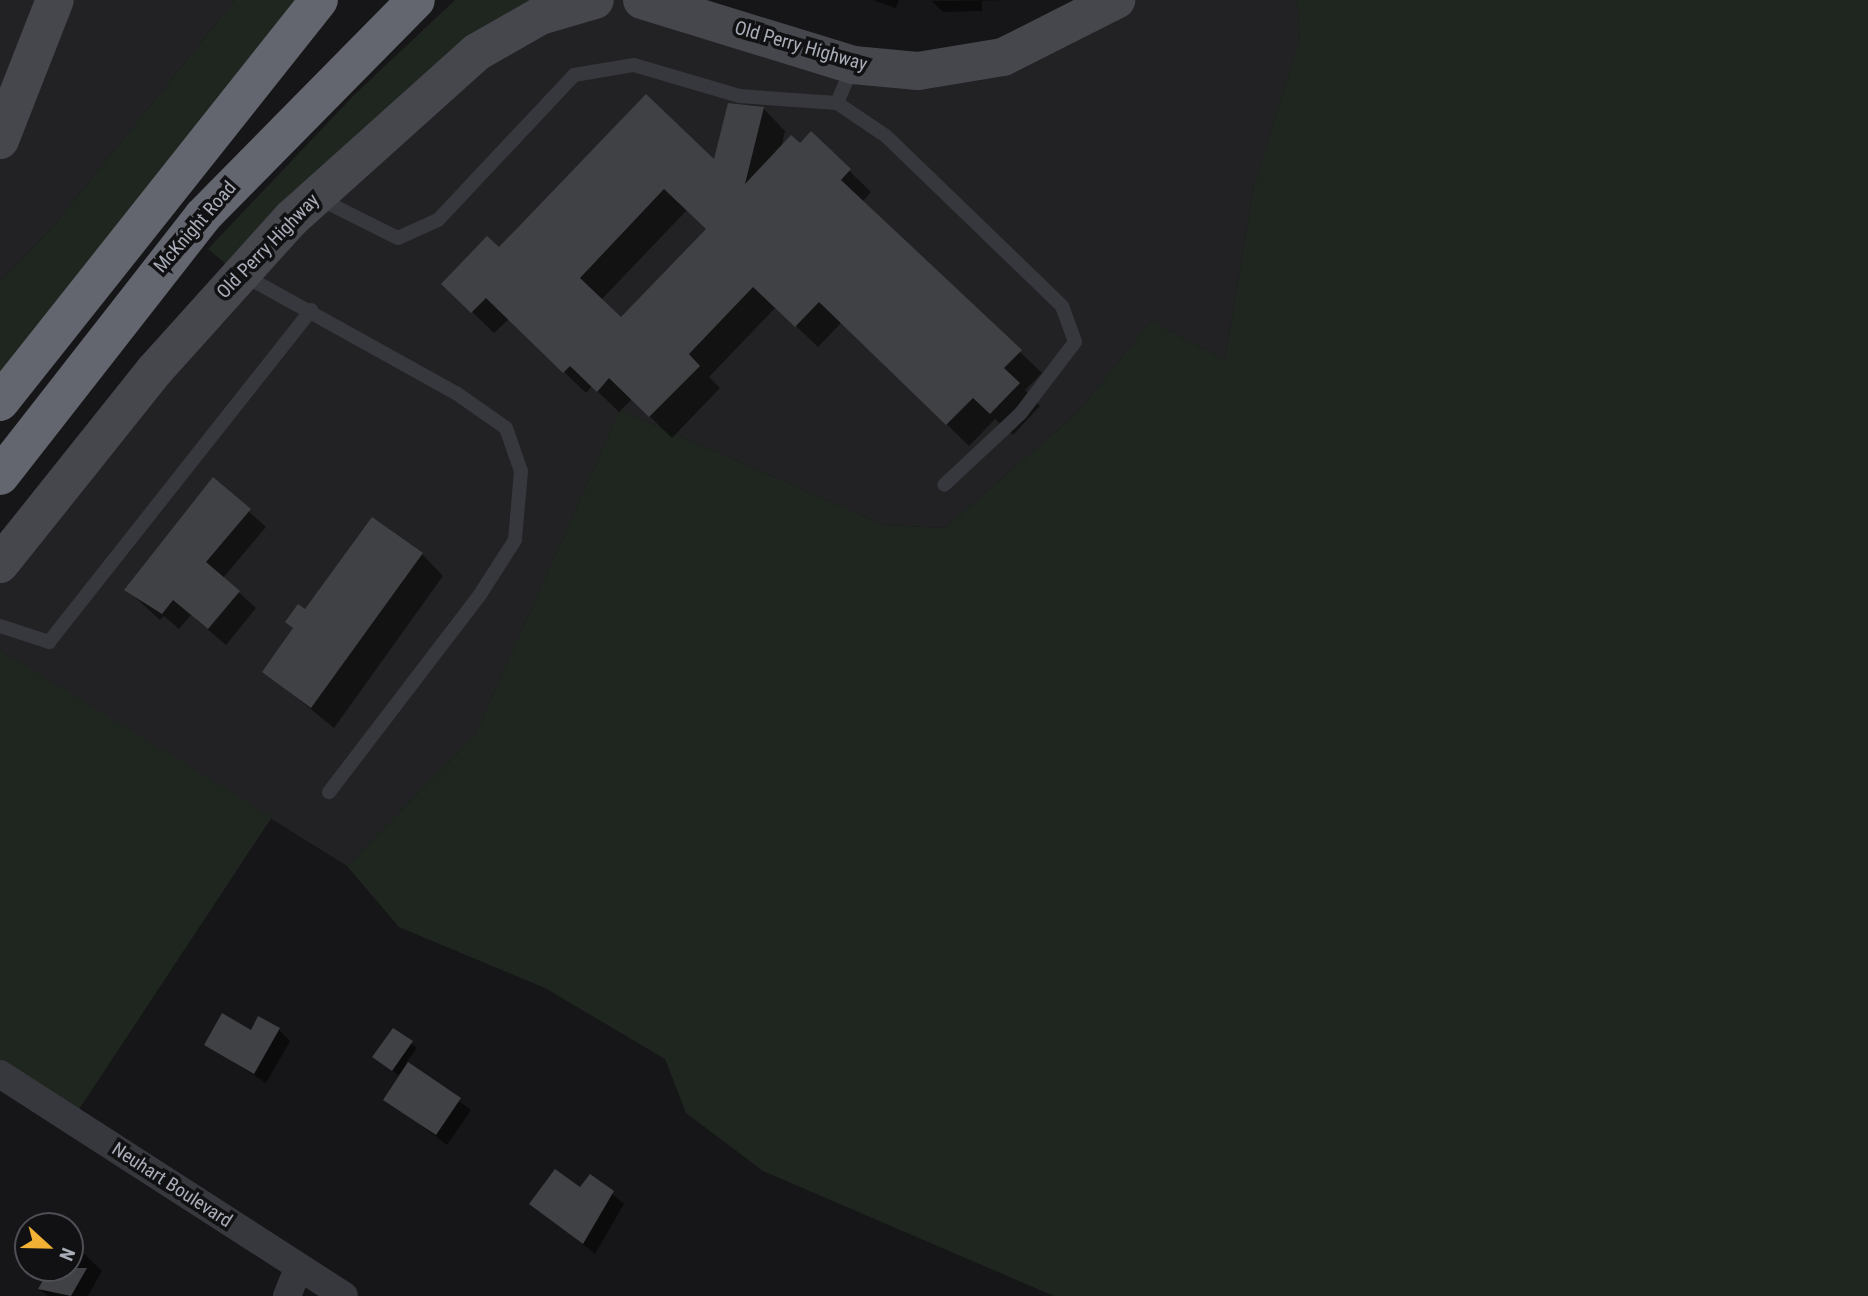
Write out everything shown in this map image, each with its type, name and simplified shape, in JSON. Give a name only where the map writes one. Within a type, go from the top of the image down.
[{"type":"highway","name":"McKnight Road","points":[[0,402],[319,0]]},
{"type":"highway","name":"McKnight Road","points":[[0,476],[203,216],[416,0]]},
{"type":"street","points":[[0,140],[15,81],[55,0]]},
{"type":"street","name":"Old Perry Highway","points":[[0,564],[239,273],[315,197],[477,52],[540,16],[595,0]]},
{"type":"street","name":"Old Perry Highway","points":[[642,0],[852,65],[918,72],[972,66],[1050,38],[1116,0]]},
{"type":"street","name":"Neuhart Boulevard","points":[[0,1074],[344,1296]]},
{"type":"street","points":[[288,1296],[299,1267]]},
{"type":"lane","points":[[315,197],[398,239],[438,220],[574,75],[634,65],[739,96],[837,103],[886,136],[1062,306],[1076,342],[1021,413],[944,485]]},
{"type":"lane","points":[[837,103],[852,65]]},
{"type":"lane","points":[[239,273],[311,310],[506,428],[521,471],[515,540],[479,596],[329,792]]},
{"type":"lane","points":[[0,626],[49,642],[311,310]]},
{"type":"shaded area","points":[[0,0],[235,0],[56,223],[0,282]]},
{"type":"shaded area","points":[[235,0],[319,0],[0,402],[0,282],[56,223]]},
{"type":"shaded area","points":[[455,0],[538,0],[227,265],[208,249],[354,95]]},
{"type":"shaded area","points":[[595,0],[642,0],[918,71],[1116,0],[1297,0],[1300,38],[1254,186],[1225,360],[1151,321],[1077,413],[945,528],[884,525],[620,410],[475,735],[347,866],[0,650],[0,564],[154,371],[477,52]]},
{"type":"shaded area","points":[[1297,0],[1868,0],[1868,1296],[1054,1296],[763,1171],[686,1113],[665,1059],[545,988],[399,927],[347,866],[475,735],[620,410],[884,525],[945,528],[1077,413],[1151,321],[1225,360],[1254,186],[1300,38]]},
{"type":"shaded area","points":[[0,650],[272,817],[72,1120],[0,1074]]},
{"type":"building","points":[[646,94],[714,159],[728,103],[764,107],[745,184],[791,135],[800,143],[811,131],[851,169],[841,180],[1022,350],[1004,368],[1020,383],[990,414],[973,398],[946,425],[819,302],[795,327],[753,287],[689,354],[700,366],[649,417],[609,378],[597,392],[570,366],[563,373],[486,298],[471,313],[441,284],[487,236],[499,247]],"holes":[[[664,189],[706,229],[621,317],[580,278]]]},
{"type":"building","points":[[213,477],[251,509],[206,562],[240,591],[208,629],[173,600],[162,614],[124,590]]},
{"type":"building","points":[[372,517],[423,553],[311,708],[262,672],[293,628],[285,622],[298,604],[305,609]]},
{"type":"building","points":[[222,1013],[251,1030],[258,1016],[280,1028],[254,1074],[204,1045]]},
{"type":"building","points":[[393,1028],[413,1041],[392,1071],[372,1057]]},
{"type":"building","points":[[408,1062],[461,1098],[436,1135],[383,1100]]},
{"type":"building","points":[[555,1169],[580,1187],[590,1174],[614,1191],[583,1244],[529,1204]]},
{"type":"building","points":[[42,1282],[79,1282],[71,1296],[38,1289]]}]
